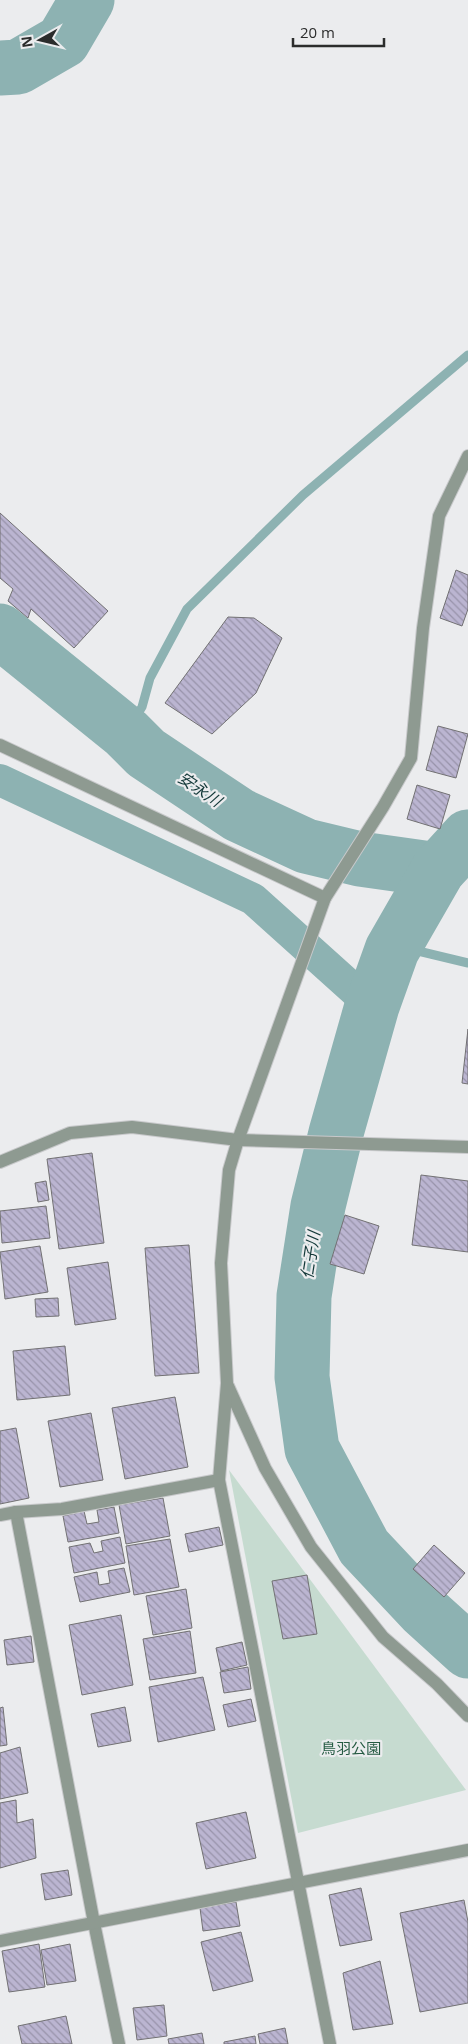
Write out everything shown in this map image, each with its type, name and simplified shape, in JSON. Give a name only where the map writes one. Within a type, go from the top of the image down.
[{"type":"street","points":[[330,2044],[300,1883],[219,1480],[227,1383],[221,1263],[230,1170],[238,1140],[325,898],[383,807],[411,758],[423,628],[439,516],[468,456]]},
{"type":"street","points":[[0,745],[325,898]]},
{"type":"street","points":[[0,1162],[70,1133],[132,1127],[238,1140],[468,1147]]},
{"type":"street","points":[[227,1383],[265,1468],[311,1547],[383,1637],[437,1684],[468,1716]]},
{"type":"street","points":[[0,1515],[62,1509],[219,1480]]},
{"type":"street","points":[[16,1512],[94,1923],[119,2044]]},
{"type":"street","points":[[0,1941],[468,1850]]},
{"type":"green space","name":"鳥羽公園","points":[[229,1470],[466,1790],[298,1833]]},
{"type":"building","points":[[0,513],[108,611],[74,648],[31,609],[28,618],[8,601],[13,589],[0,578]]},
{"type":"building","points":[[456,570],[468,575],[468,609],[462,626],[440,618]]},
{"type":"building","points":[[228,617],[254,618],[282,638],[256,693],[212,734],[165,703]]},
{"type":"building","points":[[438,726],[468,734],[456,778],[426,770]]},
{"type":"building","points":[[417,785],[450,795],[440,829],[407,819]]},
{"type":"building","points":[[468,1029],[468,1084],[462,1083]]},
{"type":"building","points":[[92,1153],[104,1243],[59,1249],[47,1159]]},
{"type":"building","points":[[421,1175],[468,1181],[468,1252],[412,1245]]},
{"type":"building","points":[[46,1181],[49,1200],[38,1202],[35,1183]]},
{"type":"building","points":[[46,1206],[50,1238],[2,1243],[0,1211]]},
{"type":"building","points":[[345,1215],[379,1226],[364,1274],[330,1264]]},
{"type":"building","points":[[189,1245],[199,1373],[155,1376],[145,1248]]},
{"type":"building","points":[[40,1246],[48,1292],[5,1299],[0,1252]]},
{"type":"building","points":[[108,1262],[116,1319],[75,1325],[67,1268]]},
{"type":"building","points":[[58,1298],[59,1316],[36,1317],[35,1299]]},
{"type":"building","points":[[65,1346],[70,1395],[17,1400],[13,1351]]},
{"type":"building","points":[[175,1397],[188,1467],[125,1479],[112,1408]]},
{"type":"building","points":[[91,1413],[103,1480],[60,1487],[48,1421]]},
{"type":"building","points":[[16,1428],[29,1498],[0,1504],[0,1431]]},
{"type":"building","points":[[163,1498],[170,1536],[126,1544],[119,1505]]},
{"type":"building","points":[[114,1507],[119,1533],[68,1542],[63,1516],[84,1511],[87,1524],[99,1522],[97,1510]]},
{"type":"building","points":[[219,1527],[223,1545],[189,1552],[185,1534]]},
{"type":"building","points":[[120,1537],[125,1563],[74,1573],[69,1547],[90,1543],[94,1553],[103,1551],[101,1541]]},
{"type":"building","points":[[170,1539],[179,1587],[134,1595],[126,1546]]},
{"type":"building","points":[[434,1545],[465,1573],[444,1597],[413,1569]]},
{"type":"building","points":[[124,1568],[130,1592],[80,1602],[74,1577],[97,1572],[99,1585],[110,1583],[108,1571]]},
{"type":"building","points":[[307,1575],[317,1634],[283,1639],[272,1581]]},
{"type":"building","points":[[186,1589],[192,1628],[153,1635],[146,1596]]},
{"type":"building","points":[[121,1615],[133,1685],[82,1695],[69,1625]]},
{"type":"building","points":[[190,1631],[196,1673],[150,1680],[143,1639]]},
{"type":"building","points":[[31,1636],[34,1662],[7,1665],[4,1640]]},
{"type":"building","points":[[242,1642],[247,1665],[221,1671],[216,1648]]},
{"type":"building","points":[[248,1667],[251,1689],[224,1693],[220,1672]]},
{"type":"building","points":[[203,1677],[215,1730],[158,1742],[149,1687]]},
{"type":"building","points":[[251,1699],[256,1721],[228,1727],[223,1705]]},
{"type":"building","points":[[3,1707],[7,1745],[0,1746],[0,1708]]},
{"type":"building","points":[[125,1707],[131,1741],[98,1747],[91,1714]]},
{"type":"building","points":[[20,1747],[28,1793],[0,1799],[0,1753]]},
{"type":"building","points":[[16,1800],[17,1823],[33,1819],[36,1858],[0,1868],[0,1803]]},
{"type":"building","points":[[246,1812],[256,1858],[206,1869],[196,1823]]},
{"type":"building","points":[[68,1870],[72,1895],[45,1900],[41,1874]]},
{"type":"building","points":[[361,1888],[372,1940],[340,1946],[329,1895]]},
{"type":"building","points":[[464,1900],[468,1922],[468,2003],[420,2012],[400,1913]]},
{"type":"building","points":[[236,1902],[240,1926],[203,1931],[200,1908]]},
{"type":"building","points":[[241,1932],[253,1981],[213,1991],[201,1942]]},
{"type":"building","points":[[39,1944],[45,1987],[9,1992],[2,1951]]},
{"type":"building","points":[[70,1944],[76,1981],[47,1985],[41,1950]]},
{"type":"building","points":[[380,1961],[393,2024],[353,2030],[343,1973]]},
{"type":"building","points":[[164,2005],[167,2036],[137,2040],[133,2008]]},
{"type":"building","points":[[66,2016],[72,2044],[22,2044],[18,2026]]},
{"type":"building","points":[[285,2028],[288,2044],[260,2044],[258,2034]]},
{"type":"building","points":[[202,2033],[204,2044],[169,2044],[168,2039]]},
{"type":"building","points":[[255,2036],[256,2044],[224,2044],[224,2042]]},
{"type":"waterway","name":"安永川","points":[[0,68],[18,67],[63,41],[87,0]]},
{"type":"waterway","points":[[126,733],[142,707],[150,678],[187,609],[303,495],[468,355]]},
{"type":"waterway","name":"安永川","points":[[0,631],[126,733],[146,753],[239,815],[306,846],[360,859],[438,870]]},
{"type":"waterway","points":[[0,780],[253,899],[372,1006]]},
{"type":"waterway","name":"仁子川","points":[[468,837],[438,870],[392,950],[372,1006],[336,1133],[318,1206],[304,1296],[302,1377],[312,1449],[364,1547],[424,1611],[468,1651]]},
{"type":"waterway","points":[[392,950],[418,951],[468,963]]}]
